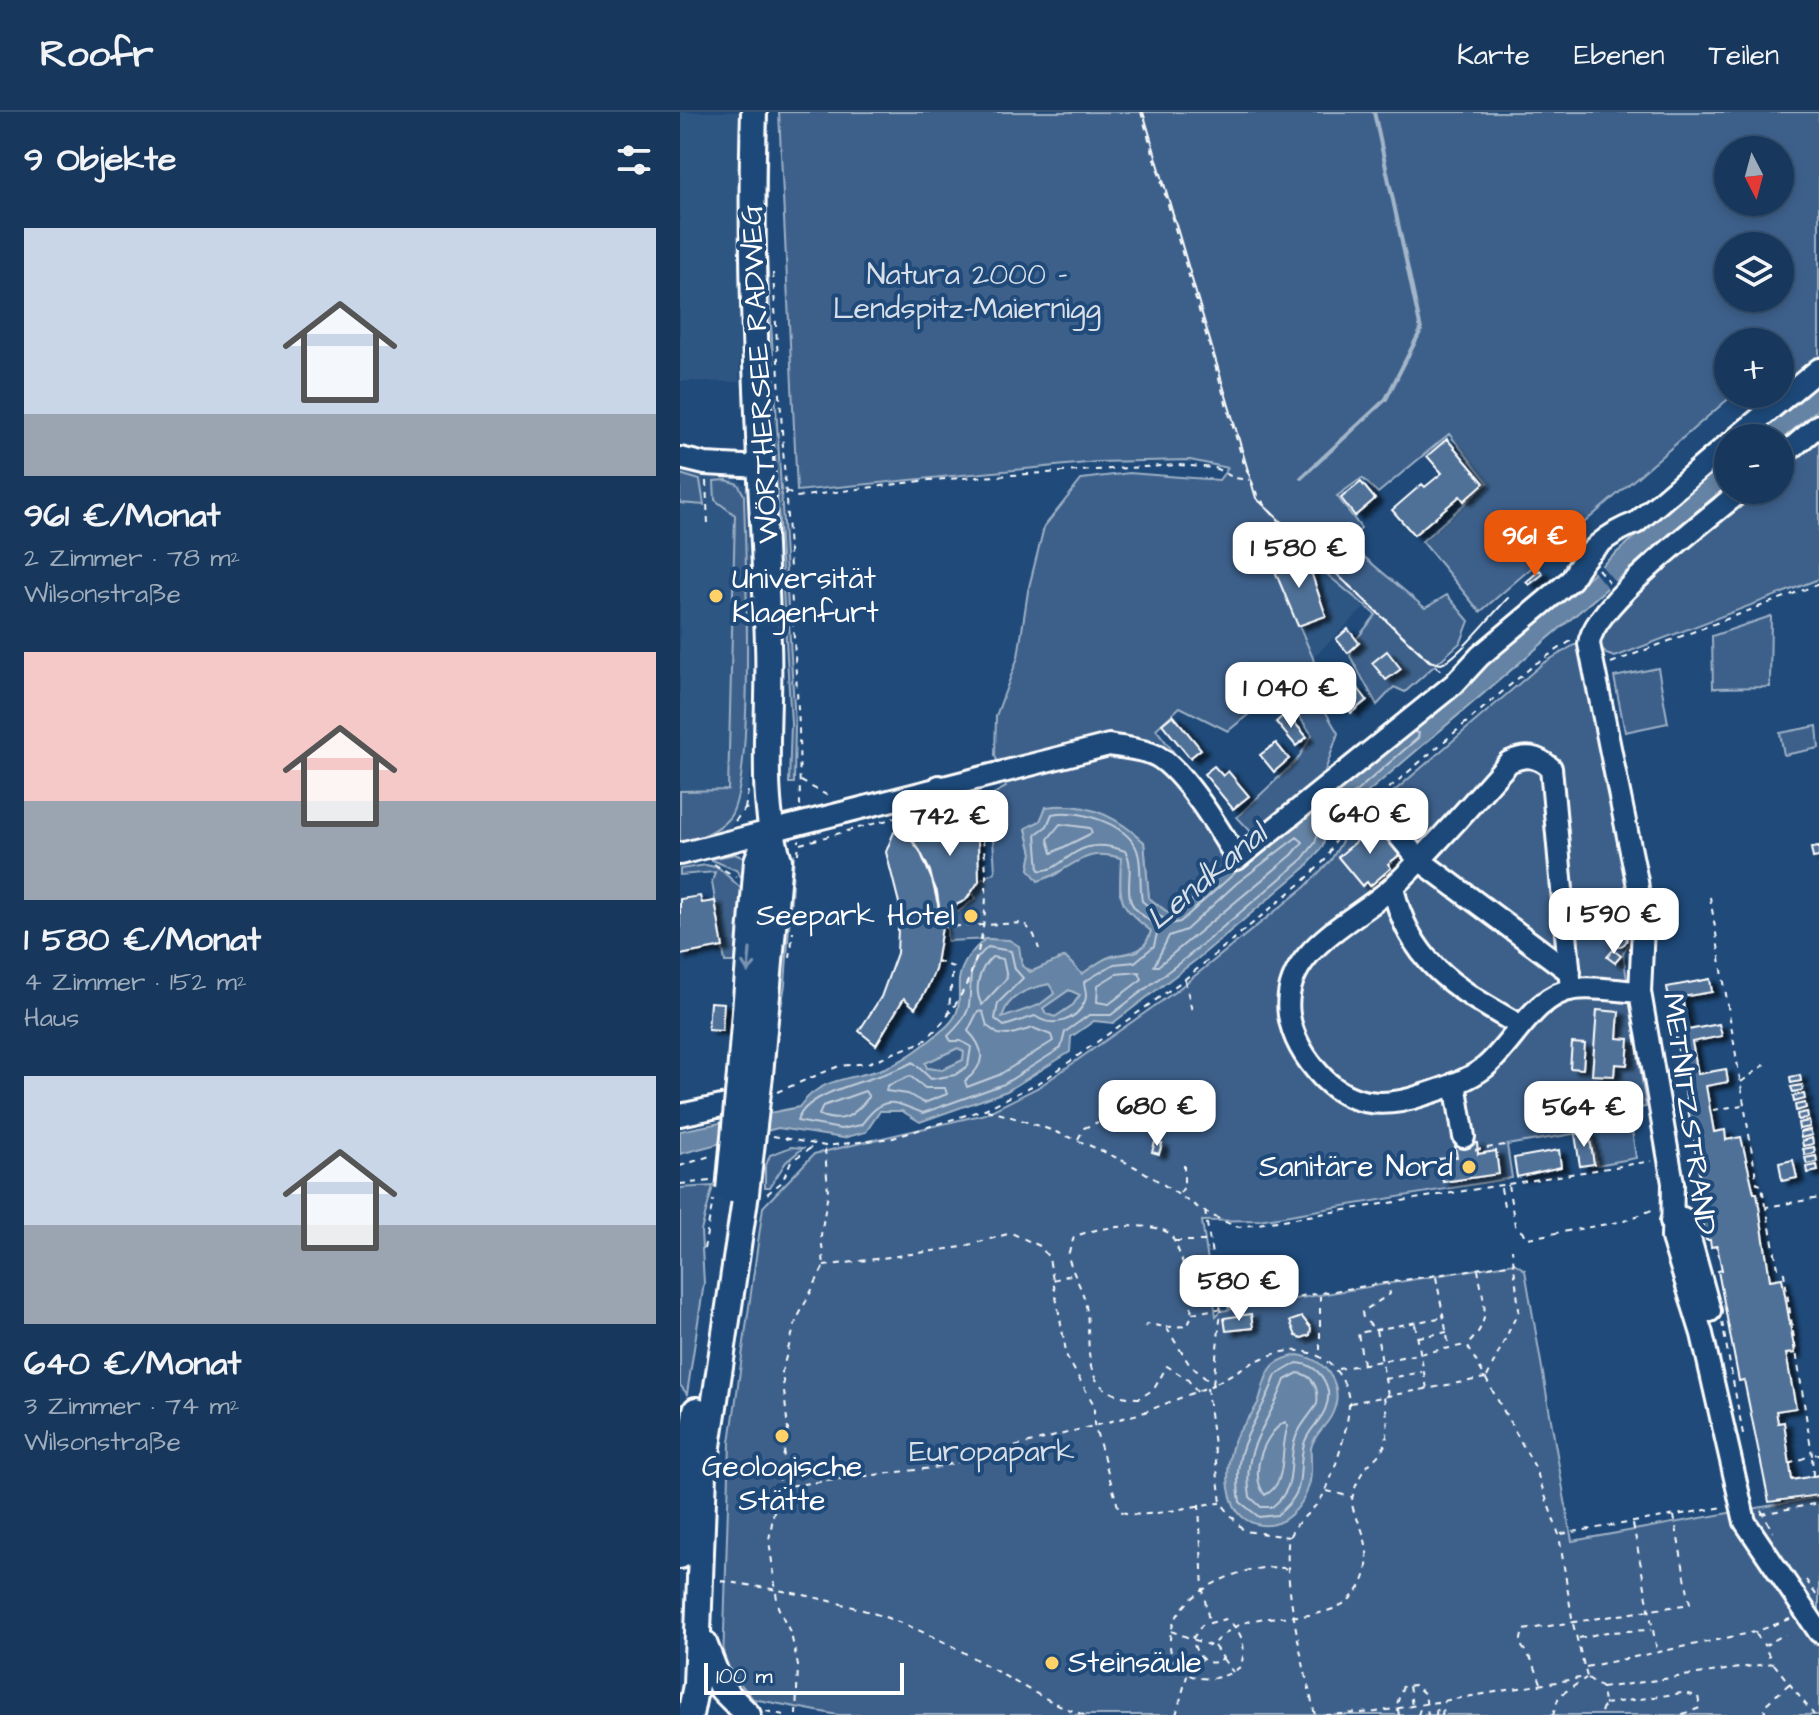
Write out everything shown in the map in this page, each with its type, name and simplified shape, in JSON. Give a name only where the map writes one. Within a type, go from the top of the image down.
[{"type":"main road","points":[[680,1520],[734,1190],[779,860],[769,830],[769,659],[751,208],[754,112]]},
{"type":"main road","points":[[690,1715],[696,1685],[704,1473],[734,1190]]},
{"type":"main road","points":[[680,1556],[685,1491]]},
{"type":"main road","points":[[698,1621],[708,1657],[722,1689],[753,1712]]},
{"type":"street","points":[[1753,424],[1819,369]]},
{"type":"street","points":[[1794,446],[1819,425]]},
{"type":"street","points":[[680,854],[769,830],[800,825],[968,778],[1109,745],[1156,756],[1165,763],[1187,787],[1237,859],[1454,684],[1480,656],[1572,579],[1577,567],[1597,547],[1619,529],[1636,523],[1714,456]]},
{"type":"street","points":[[680,458],[705,464],[762,467]]},
{"type":"street","points":[[1593,626],[1627,589],[1726,504]]},
{"type":"street","name":"METNITZSTRAND","points":[[1593,626],[1589,644],[1637,881],[1643,927],[1640,992],[1669,1158],[1672,1238],[1702,1334],[1722,1430],[1749,1505],[1750,1534],[1819,1632]]},
{"type":"street","points":[[1530,756],[1542,760],[1551,768],[1571,981],[1521,1026],[1493,1060],[1455,1083],[1389,1104],[1368,1104],[1334,1089],[1307,1059],[1291,1022],[1288,1006],[1299,967],[1313,949],[1393,887],[1509,762],[1530,756]]},
{"type":"street","points":[[939,786],[946,816]]},
{"type":"street","points":[[1373,809],[1418,859],[1571,981],[1640,992]]},
{"type":"street","points":[[1393,887],[1404,928],[1425,959],[1449,981],[1521,1026]]},
{"type":"street","points":[[1455,1083],[1464,1137]]},
{"type":"street","points":[[680,1115],[745,1101]]},
{"type":"path","points":[[1141,112],[1250,480],[1274,516],[1454,684]]},
{"type":"path","name":"WÖRTHERSEE RADWEG","points":[[773,265],[800,825]]},
{"type":"path","points":[[705,464],[708,524]]},
{"type":"path","points":[[785,490],[796,497],[929,480],[1166,465],[1215,468],[1234,478],[1250,480]]},
{"type":"path","points":[[1592,562],[1609,582]]},
{"type":"path","points":[[1594,670],[1819,584]]},
{"type":"path","points":[[680,1184],[734,1190],[782,1182],[791,1161],[815,1145],[893,1138],[985,1109],[1044,1080],[1185,979],[1311,875],[1326,859],[1340,831],[1373,809],[1535,664],[1593,626]]},
{"type":"path","points":[[745,1101],[770,1096],[839,1066],[891,1056],[922,1042],[948,1019],[975,965],[983,926],[985,852],[968,778]]},
{"type":"path","points":[[799,781],[825,793],[847,811]]},
{"type":"path","points":[[1710,897],[1757,1183],[1762,1186],[1778,1268],[1784,1273],[1813,1476]]},
{"type":"path","points":[[942,927],[1024,923],[1034,935],[1039,949]]},
{"type":"path","points":[[937,961],[953,967],[948,1019]]},
{"type":"path","points":[[1185,979],[1192,1011]]},
{"type":"path","points":[[1740,1083],[1770,1061]]},
{"type":"path","points":[[1713,1110],[1744,1105]]},
{"type":"path","points":[[985,1109],[1078,1140],[1138,1169],[1221,1221],[1249,1227],[1669,1158]]},
{"type":"path","points":[[1078,1140],[1084,1128],[1098,1122]]},
{"type":"path","points":[[1464,1137],[1466,1151],[1505,1145]]},
{"type":"path","points":[[796,1715],[798,1666],[775,1589],[769,1540],[788,1430],[782,1371],[796,1321],[824,1266],[821,1235],[828,1192],[825,1146]]},
{"type":"path","points":[[1179,1194],[1184,1187],[1184,1165]]},
{"type":"path","points":[[1508,1185],[1515,1225],[1528,1238],[1672,1212]]},
{"type":"path","points":[[1501,1186],[1504,1206]]},
{"type":"path","points":[[704,1249],[734,1190]]},
{"type":"path","points":[[1766,1207],[1819,1198]]},
{"type":"path","points":[[1205,1211],[1221,1311],[1213,1385]]},
{"type":"path","points":[[1142,1331],[1147,1324],[1187,1326],[1192,1313],[1175,1241],[1162,1229],[1092,1229],[1069,1243],[1068,1255],[1087,1312],[1087,1359],[1096,1379],[1109,1393],[1140,1398],[1154,1389],[1167,1366],[1188,1380],[1198,1393]]},
{"type":"path","points":[[824,1266],[962,1247],[1011,1233],[1040,1246],[1049,1258],[1067,1357],[1094,1405],[1094,1424],[1115,1505],[1122,1513],[1137,1516],[1199,1503],[1221,1503]]},
{"type":"path","points":[[1175,1241],[1210,1241]]},
{"type":"path","points":[[1486,1378],[1517,1321],[1519,1293],[1512,1249]]},
{"type":"path","points":[[1192,1313],[1221,1311],[1514,1263]]},
{"type":"path","points":[[1337,1369],[1467,1345],[1482,1330],[1485,1319],[1478,1269]]},
{"type":"path","points":[[1053,1280],[1075,1273]]},
{"type":"path","points":[[1436,1276],[1450,1348]]},
{"type":"path","points":[[1212,1645],[1235,1625],[1333,1609],[1363,1586],[1368,1568],[1366,1547],[1352,1497],[1361,1477],[1386,1448],[1389,1426],[1376,1330],[1363,1318],[1362,1312],[1390,1294],[1388,1284]]},
{"type":"path","points":[[1320,1295],[1320,1357]]},
{"type":"path","points":[[1363,1364],[1358,1333],[1444,1317]]},
{"type":"path","points":[[1414,1323],[1427,1389]]},
{"type":"path","points":[[1722,1324],[1743,1434]]},
{"type":"path","points":[[1166,1327],[1194,1369],[1213,1385]]},
{"type":"path","points":[[1417,1337],[1447,1332]]},
{"type":"path","points":[[1467,1345],[1535,1467],[1559,1535],[1573,1624],[1587,1677],[1602,1688],[1773,1663]]},
{"type":"path","points":[[778,1487],[939,1467],[1142,1413],[1198,1393],[1268,1355],[1297,1352],[1320,1357],[1337,1369],[1349,1404],[1326,1491],[1293,1528],[1290,1537],[1295,1614],[1315,1715]]},
{"type":"path","points":[[1188,1380],[1194,1369]]},
{"type":"path","points":[[1385,1379],[1424,1372]]},
{"type":"path","points":[[1349,1404],[1486,1378]]},
{"type":"path","points":[[1207,1387],[1221,1503],[1244,1531],[1290,1537]]},
{"type":"path","points":[[1789,1464],[1819,1454]]},
{"type":"path","points":[[1326,1491],[1352,1497]]},
{"type":"path","points":[[1199,1503],[1203,1590],[1209,1621]]},
{"type":"path","points":[[1559,1535],[1749,1505],[1762,1513],[1819,1503]]},
{"type":"path","points":[[1541,1683],[1520,1637],[1523,1630],[1690,1604],[1674,1516]]},
{"type":"path","points":[[1633,1522],[1657,1652]]},
{"type":"path","points":[[1223,1658],[1218,1662],[1202,1659],[1194,1647],[1193,1638],[1209,1621],[1225,1619],[1235,1625],[1241,1634],[1244,1658],[1233,1672],[1210,1681],[1187,1676],[1175,1661],[1171,1631],[1178,1616],[1203,1590],[1230,1575],[1255,1569],[1290,1569]]},
{"type":"path","points":[[712,1580],[775,1589],[873,1613],[926,1633],[1014,1683],[1084,1715]]},
{"type":"path","points":[[1585,1667],[1755,1632],[1806,1615]]},
{"type":"path","points":[[1579,1638],[1607,1632],[1653,1629]]},
{"type":"path","points":[[1171,1631],[1212,1645],[1233,1672]]},
{"type":"path","points":[[1755,1632],[1773,1663],[1814,1715]]},
{"type":"path","points":[[1764,1646],[1785,1634]]},
{"type":"path","points":[[1176,1715],[1187,1676],[1202,1659]]},
{"type":"path","points":[[1325,1715],[1386,1713],[1587,1677]]},
{"type":"path","points":[[1553,1715],[1559,1696],[1587,1677]]},
{"type":"path","points":[[1764,1715],[1766,1704],[1789,1684]]},
{"type":"path","points":[[1408,1685],[1412,1706]]},
{"type":"path","points":[[1399,1715],[1398,1694],[1403,1686],[1421,1689],[1429,1703],[1428,1715],[1420,1714],[1421,1705]]},
{"type":"path","points":[[1600,1715],[1604,1704],[1602,1688]]},
{"type":"path","points":[[1604,1704],[1682,1693],[1698,1696],[1700,1708],[1680,1715]]},
{"type":"path","points":[[1442,1715],[1444,1701]]},
{"type":"path","points":[[1436,1715],[1437,1702]]},
{"type":"path","points":[[1392,1710],[1393,1715]]},
{"type":"path","points":[[753,1712],[784,1715]]},
{"type":"shaded area","points":[[680,112],[739,112],[739,382],[680,381]]},
{"type":"shaded area","name":"Universität Klagenfurt","points":[[680,469],[728,474],[747,486],[752,688],[751,768],[745,809],[727,830],[680,854]]},
{"type":"shaded area","points":[[1289,542],[1336,580],[1364,608],[1313,658],[1269,557]]},
{"type":"green space","points":[[762,112],[768,112],[766,239],[795,724],[794,783],[789,783],[791,724],[762,240]]},
{"type":"green space","name":"Natura 2000 - Lendspitz-Maiernigg","points":[[779,112],[1819,112],[1819,357],[1794,376],[1794,328],[1714,328],[1714,408],[1718,408],[1480,612],[1422,541],[1488,483],[1449,434],[1378,493],[1362,478],[1337,496],[1361,528],[1350,545],[1425,608],[1447,595],[1469,621],[1461,642],[1405,692],[1394,687],[1377,705],[1350,656],[1355,641],[1376,615],[1289,543],[1270,557],[1313,658],[1325,711],[1338,733],[1322,780],[1254,835],[1237,817],[1297,760],[1312,735],[1280,689],[1228,731],[1180,707],[1156,729],[1250,852],[1226,869],[1173,917],[1149,898],[1144,842],[1041,821],[1026,829],[1032,853],[1029,869],[1054,876],[1085,856],[1101,854],[1121,858],[1120,894],[1151,931],[1140,949],[1108,957],[1084,973],[1062,976],[1022,966],[1022,958],[992,939],[947,941],[947,912],[952,910],[955,914],[976,898],[972,893],[979,881],[995,872],[993,838],[986,805],[995,793],[1006,787],[995,755],[996,716],[1018,657],[1028,591],[1044,527],[1082,479],[1129,473],[1219,480],[1228,468],[1190,460],[1097,462],[797,491]]},
{"type":"green space","points":[[1819,433],[1819,579],[1615,657],[1606,654],[1595,638],[1597,627],[1736,504],[1794,504],[1794,454]]},
{"type":"green space","points":[[680,474],[700,480],[704,505],[680,503]]},
{"type":"green space","points":[[726,480],[738,484],[744,495],[747,665],[743,761],[737,797],[729,818],[706,834],[680,843],[680,791],[728,790],[735,515],[715,500],[714,481]]},
{"type":"green space","points":[[1771,616],[1770,687],[1713,688],[1712,636]]},
{"type":"green space","name":"Europapark","points":[[1576,644],[1582,649],[1630,881],[1635,935],[1623,953],[1646,1107],[1629,1110],[1636,1158],[1597,1165],[1591,1131],[1507,1145],[1512,1178],[1259,1220],[1202,1221],[1216,1316],[1221,1311],[1514,1263],[1525,1270],[1572,1541],[1819,1497],[1819,1715],[838,1715],[753,1699],[723,1663],[730,1442],[763,1207],[814,1154],[985,1114],[1039,1087],[1176,991],[1305,887],[1331,860],[1348,831],[1542,664]]},
{"type":"green space","points":[[1658,668],[1668,723],[1625,732],[1614,677]]},
{"type":"green space","points":[[1817,726],[1819,748],[1784,755],[1780,733]]},
{"type":"green space","points":[[735,854],[746,859],[749,888],[736,870],[710,859]]},
{"type":"green space","points":[[794,855],[785,985],[774,1048],[790,858]]},
{"type":"green space","points":[[706,865],[719,868],[744,891],[741,962],[725,962],[712,882],[715,872],[680,875],[680,869]]},
{"type":"green space","points":[[1049,984],[1055,993],[1039,1006],[1002,1018],[1014,998],[1026,990]]},
{"type":"green space","points":[[1069,990],[1080,994],[1073,1005],[1055,1017],[1046,1014],[1043,1008]]},
{"type":"green space","points":[[958,1048],[964,1052],[963,1060],[942,1070],[927,1068],[925,1063]]},
{"type":"green space","points":[[791,1147],[803,1148],[786,1162],[770,1187],[765,1187],[765,1168],[770,1155]]},
{"type":"green space","points":[[713,1186],[701,1231],[704,1283],[687,1394],[680,1385],[680,1188]]},
{"type":"water","points":[[1819,379],[1819,408],[1794,429],[1794,424],[1766,424],[1785,408],[1794,408],[1794,400]]},
{"type":"water","points":[[1714,469],[1714,497],[1327,827],[1323,846],[1306,867],[1196,960],[1113,1023],[1094,1021],[1071,1037],[1070,1052],[1007,1091],[920,1122],[902,1111],[880,1111],[866,1132],[843,1138],[778,1128],[680,1154],[680,1131],[799,1107],[819,1088],[879,1070],[914,1052],[952,1020],[959,1004],[962,968],[985,939],[1009,940],[1019,946],[1022,966],[1030,972],[1065,957],[1082,974],[1106,958],[1140,950],[1151,931],[1131,914],[1122,900],[1121,858],[1107,855],[1086,857],[1038,881],[1029,869],[1032,853],[1026,828],[1040,821],[1046,807],[1074,806],[1099,812],[1134,833],[1144,842],[1149,898],[1174,917],[1226,869],[1496,656]],"holes":[[[1049,984],[1055,993],[1039,1005],[1002,1018],[1014,998],[1027,990]],[[1069,990],[1080,995],[1073,1005],[1055,1017],[1046,1014],[1043,1008]],[[958,1048],[964,1052],[963,1060],[942,1070],[927,1068],[925,1063]]]},
{"type":"water","points":[[1297,1355],[1316,1361],[1330,1374],[1336,1402],[1331,1417],[1311,1448],[1310,1480],[1302,1502],[1282,1521],[1256,1524],[1237,1511],[1232,1500],[1228,1475],[1231,1450],[1237,1434],[1258,1403],[1271,1368]]},
{"type":"pier","points":[[1599,563],[1617,584],[1609,590],[1592,569]]},
{"type":"building","points":[[1447,439],[1484,483],[1464,501],[1460,496],[1414,535],[1392,510],[1422,484],[1425,487],[1442,473],[1427,456]]},
{"type":"building","points":[[1361,482],[1375,499],[1355,516],[1341,498]]},
{"type":"building","points":[[1287,553],[1296,572],[1310,569],[1326,616],[1298,626],[1269,557]]},
{"type":"building","points":[[1540,570],[1543,574],[1529,585],[1526,582]]},
{"type":"building","points":[[1348,629],[1359,643],[1348,653],[1336,639]]},
{"type":"building","points":[[1387,651],[1401,669],[1386,680],[1372,663]]},
{"type":"building","points":[[1357,687],[1367,700],[1351,713],[1341,699]]},
{"type":"building","points":[[1286,713],[1307,737],[1296,746],[1276,722]]},
{"type":"building","points":[[1173,715],[1201,749],[1190,758],[1162,724]]},
{"type":"building","points":[[1276,743],[1289,759],[1274,772],[1260,755]]},
{"type":"building","points":[[1214,766],[1223,776],[1228,771],[1249,796],[1233,809],[1204,774]]},
{"type":"building","points":[[965,811],[978,842],[979,881],[966,900],[940,913],[930,871],[907,835],[910,830]]},
{"type":"building","points":[[1377,824],[1402,853],[1388,864],[1391,868],[1370,886],[1367,882],[1362,886],[1338,857]]},
{"type":"building","points":[[894,832],[911,838],[920,851],[937,892],[942,927],[935,970],[926,991],[915,1008],[904,998],[876,1045],[859,1031],[881,997],[897,953],[899,903],[886,852]]},
{"type":"building","points":[[1819,847],[1819,857],[1813,858],[1811,848]]},
{"type":"building","points":[[700,896],[702,903],[715,901],[723,947],[680,955],[680,899]]},
{"type":"building","points":[[1616,930],[1622,930],[1627,938],[1625,944],[1616,946],[1611,941],[1611,935]]},
{"type":"building","points":[[1613,950],[1621,956],[1615,963],[1607,957]]},
{"type":"building","points":[[1710,979],[1712,992],[1682,997],[1688,1030],[1719,1024],[1722,1036],[1692,1042],[1698,1074],[1726,1069],[1728,1082],[1706,1086],[1714,1132],[1725,1130],[1726,1140],[1741,1137],[1754,1193],[1757,1193],[1770,1280],[1782,1278],[1795,1353],[1786,1354],[1796,1408],[1776,1411],[1778,1423],[1784,1422],[1792,1480],[1819,1475],[1819,1495],[1769,1502],[1744,1380],[1739,1381],[1718,1271],[1722,1270],[1717,1246],[1711,1247],[1710,1240],[1706,1240],[1699,1204],[1704,1202],[1667,987]]},
{"type":"building","points":[[710,1002],[724,1003],[722,1031],[708,1030]]},
{"type":"building","points":[[1597,1010],[1619,1012],[1617,1038],[1629,1039],[1627,1065],[1615,1064],[1614,1076],[1592,1075]]},
{"type":"building","points":[[1572,1043],[1585,1044],[1583,1069],[1570,1068]]},
{"type":"building","points":[[1800,1075],[1801,1081],[1791,1083],[1790,1077]]},
{"type":"building","points":[[1802,1085],[1803,1090],[1793,1092],[1791,1087]]},
{"type":"building","points":[[1804,1094],[1805,1099],[1794,1102],[1793,1096]]},
{"type":"building","points":[[1805,1103],[1806,1108],[1796,1111],[1795,1105]]},
{"type":"building","points":[[1807,1112],[1808,1118],[1798,1120],[1797,1114]]},
{"type":"building","points":[[1809,1121],[1810,1127],[1799,1129],[1798,1123]]},
{"type":"building","points":[[1810,1130],[1812,1135],[1801,1138],[1800,1132]]},
{"type":"building","points":[[1589,1132],[1594,1164],[1580,1166],[1575,1134]]},
{"type":"building","points":[[1812,1138],[1813,1144],[1803,1146],[1802,1141]]},
{"type":"building","points":[[1155,1142],[1162,1144],[1159,1154],[1152,1152]]},
{"type":"building","name":"Sanitäre Nord","points":[[1477,1143],[1478,1154],[1496,1151],[1499,1174],[1443,1182],[1439,1159],[1457,1157],[1455,1147]]},
{"type":"building","points":[[1814,1147],[1815,1153],[1805,1155],[1803,1149]]},
{"type":"building","points":[[1559,1150],[1561,1167],[1517,1177],[1514,1158]]},
{"type":"building","points":[[1816,1156],[1817,1162],[1807,1164],[1805,1158]]},
{"type":"building","points":[[1793,1160],[1797,1178],[1782,1181],[1779,1163]]},
{"type":"building","points":[[1817,1165],[1818,1171],[1808,1173],[1807,1167]]},
{"type":"building","points":[[1251,1314],[1253,1328],[1226,1331],[1224,1318]]},
{"type":"building","points":[[1302,1317],[1311,1328],[1310,1335],[1302,1338],[1296,1336],[1290,1321]]},
{"type":"waterway","points":[[1301,478],[1386,399],[1421,330],[1374,112]]},
{"type":"tram line","points":[[1143,112],[1256,498],[1429,661],[1441,664],[1448,661],[1508,598]]},
{"type":"place","name":"Universität Klagenfurt","points":[[716,596]]},
{"type":"place","name":"Seepark Hotel","points":[[971,916]]},
{"type":"place","name":"Sanitäre Nord","points":[[1469,1167]]},
{"type":"place","name":"Geologische Stätte","points":[[782,1436]]},
{"type":"place","name":"Steinsäule","points":[[1052,1663]]},
{"type":"water label","name":"Lendkanal","points":[[1207,877]]}]
